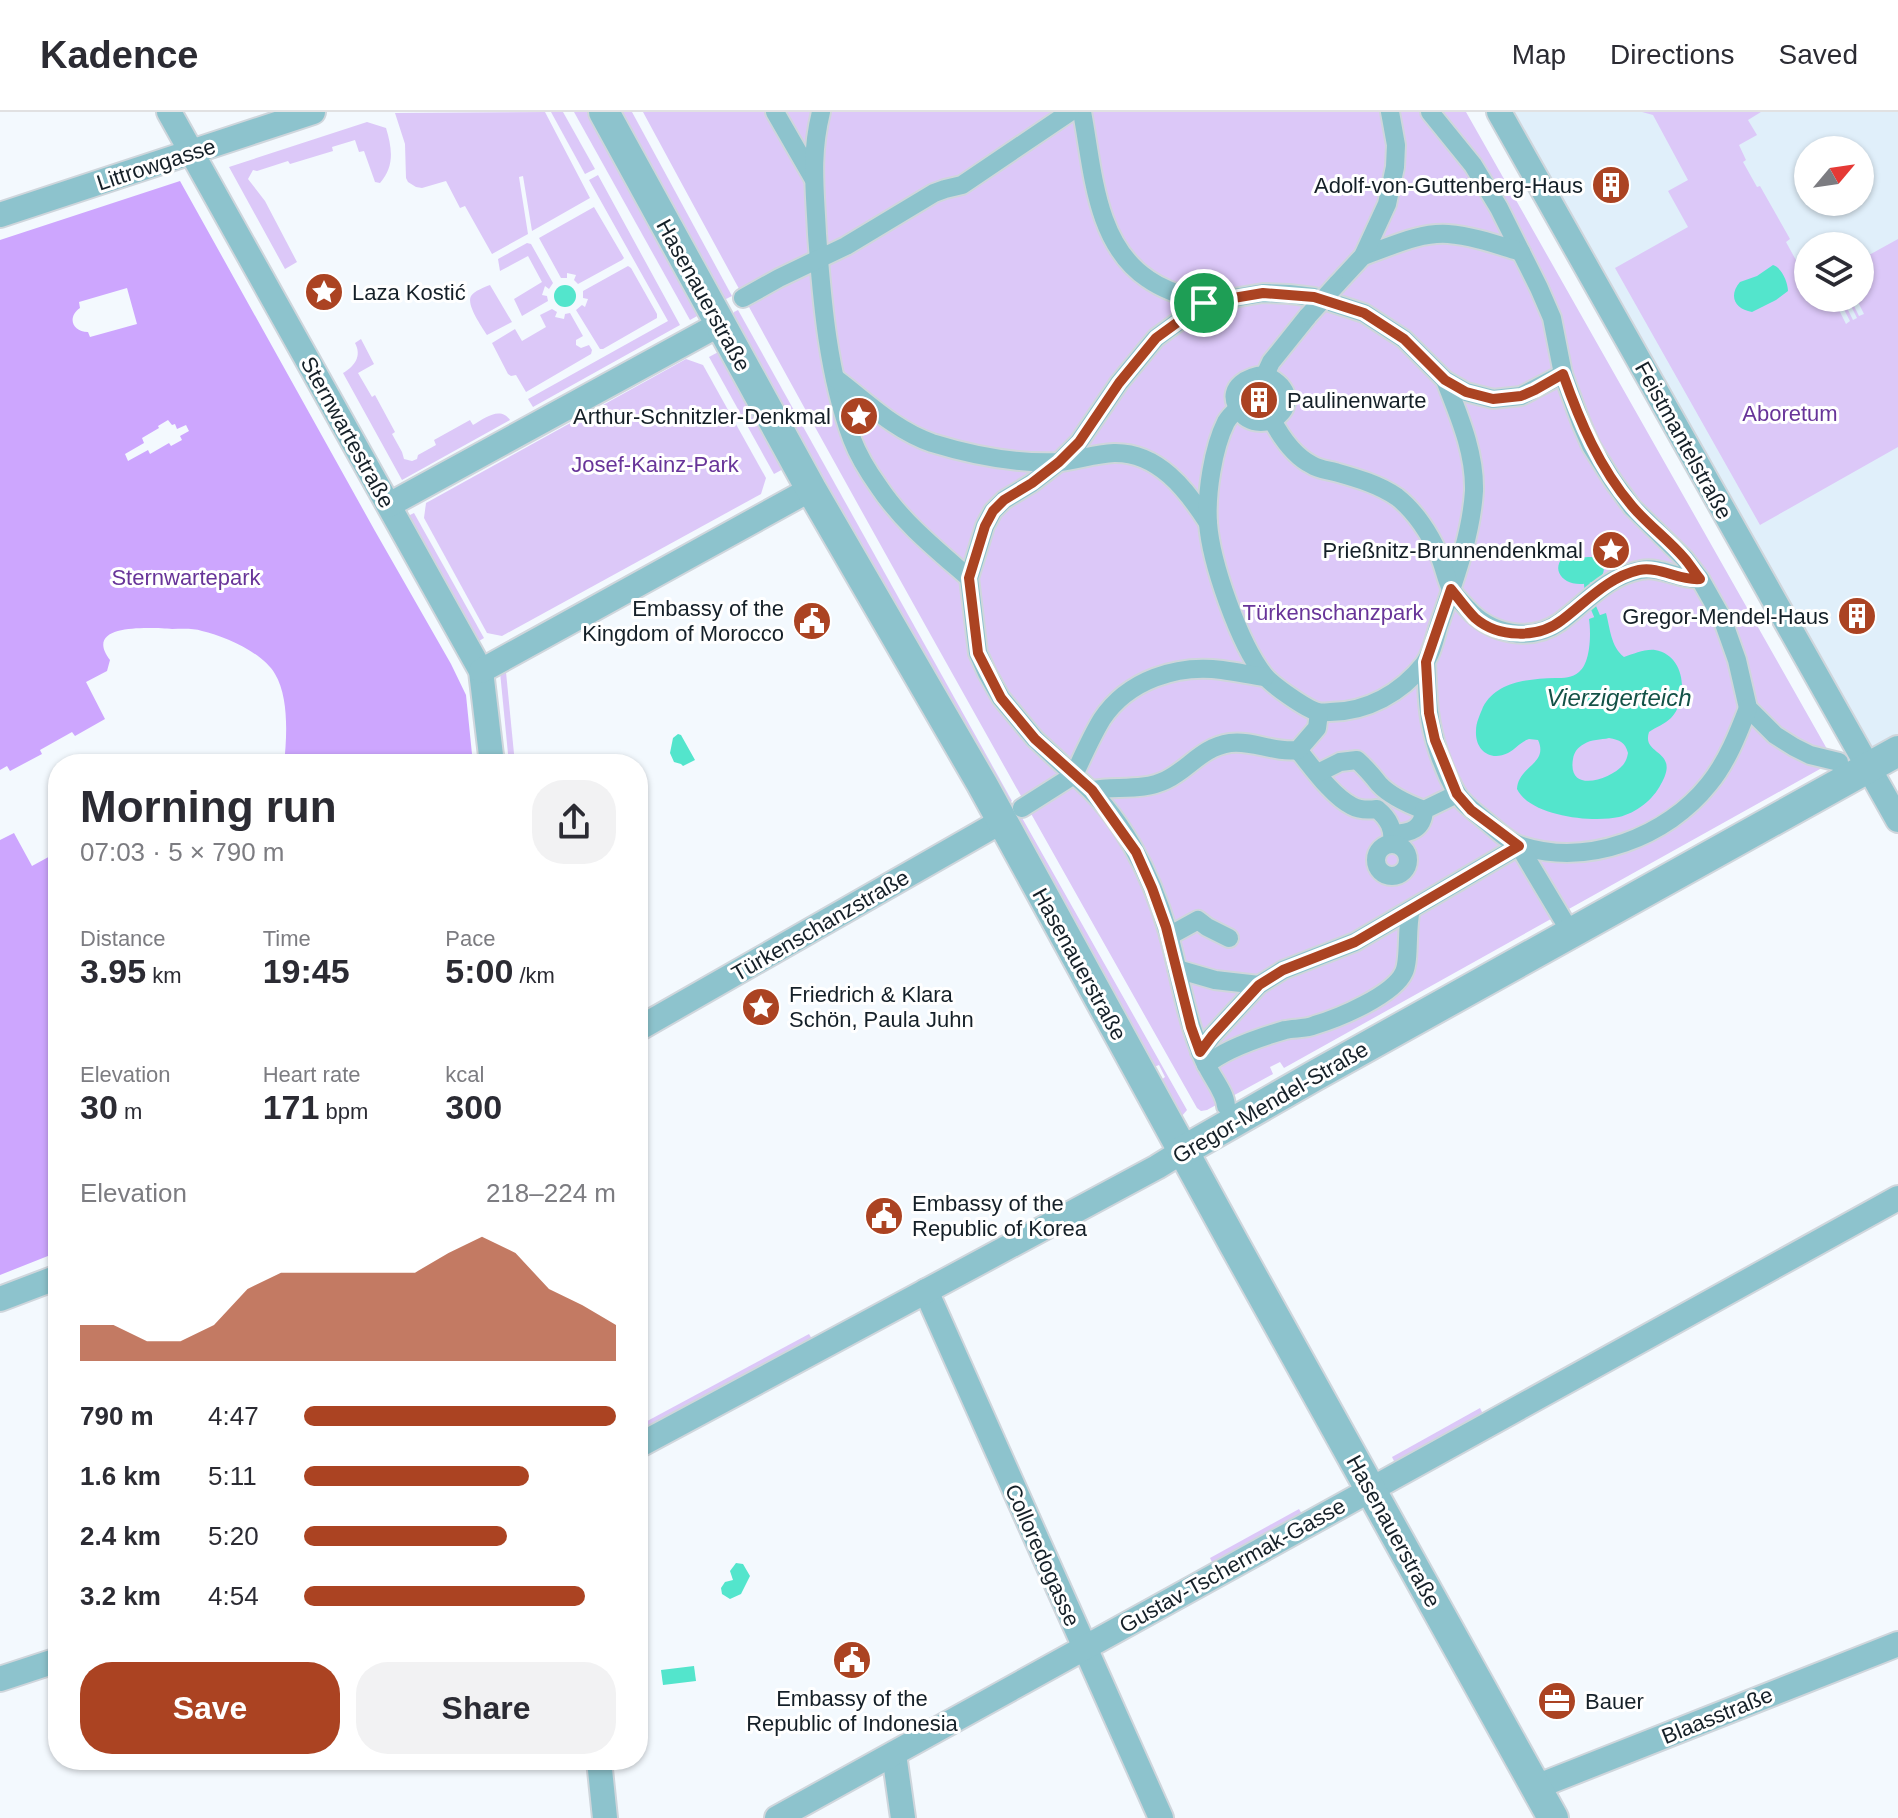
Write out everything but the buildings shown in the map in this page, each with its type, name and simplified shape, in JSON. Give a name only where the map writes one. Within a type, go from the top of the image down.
[{"type":"street","name":"Sternwartestraße","points":[[169,112],[481,671],[491,754]]},
{"type":"street","name":"Littrowgasse","points":[[0,215],[313,112]]},
{"type":"street","name":"Hasenauerstraße","points":[[604,112],[811,489],[1012,814],[1183,1151],[1553,1818]]},
{"type":"street","points":[[775,112],[813,178]]},
{"type":"street","points":[[821,112],[815,136],[813,178],[819,261],[835,378],[853,441],[879,487],[912,528],[969,578]]},
{"type":"street","points":[[743,298],[819,261],[934,193],[962,185],[1070,112]]},
{"type":"street","points":[[1082,112],[1100,207],[1119,252],[1147,279],[1173,293],[1204,303]]},
{"type":"street","points":[[1265,375],[1271,362],[1308,316],[1363,256],[1387,204],[1394,175],[1396,145],[1390,112]]},
{"type":"street","points":[[1430,112],[1473,165],[1521,252],[1552,318],[1563,374],[1591,446],[1632,507],[1684,558],[1700,579],[1722,618],[1737,660],[1748,708],[1775,735],[1794,747],[1810,755],[1854,765]]},
{"type":"street","name":"Feistmantelstraße","points":[[1499,112],[1854,765],[1898,820]]},
{"type":"street","points":[[1363,256],[1426,235],[1446,234],[1521,252]]},
{"type":"street","points":[[1226,1106],[1226,1100],[1203,1059],[1191,1027],[1169,936],[1136,852],[1092,790],[1035,739],[1001,698],[978,653],[969,578],[985,526],[1004,500],[1032,483],[1079,442],[1119,383],[1156,338],[1204,303],[1263,293],[1314,297],[1343,305],[1364,313],[1404,339],[1445,380],[1466,392],[1493,399],[1521,396],[1563,374]]},
{"type":"street","points":[[389,505],[720,324]]},
{"type":"street","points":[[1265,375],[1281,386],[1286,396],[1280,414],[1265,422],[1244,416],[1238,409],[1234,399],[1236,389],[1254,376],[1265,375]]},
{"type":"street","points":[[835,378],[904,431],[931,442],[1029,461],[1059,462],[1110,453],[1140,458],[1182,485],[1208,523]]},
{"type":"street","points":[[1445,380],[1471,454],[1474,488],[1470,529],[1426,662],[1429,713],[1435,740],[1457,794],[1471,810],[1519,846],[1571,933]]},
{"type":"street","points":[[1238,409],[1227,419],[1213,461],[1208,523],[1219,577],[1235,620],[1265,677],[1319,713],[1359,709],[1382,700],[1426,662]]},
{"type":"street","points":[[1272,420],[1281,436],[1313,466],[1383,488],[1409,507],[1438,552],[1451,589],[1477,620],[1496,630],[1527,633],[1551,627],[1608,584],[1640,570],[1653,569],[1689,580],[1700,579]]},
{"type":"street","points":[[481,671],[811,489]]},
{"type":"street","points":[[1012,814],[1074,775],[1104,717],[1128,691],[1142,683],[1162,675],[1199,669],[1265,677]]},
{"type":"street","points":[[1203,1059],[1212,1036],[1259,985],[1283,970],[1355,942],[1519,846],[1578,852],[1607,848],[1649,832],[1674,817],[1709,784],[1724,763],[1748,708]]},
{"type":"street","points":[[1092,790],[1148,787],[1173,776],[1200,754],[1232,742],[1254,743],[1283,752],[1298,750],[1317,728],[1319,713]]},
{"type":"street","points":[[1298,750],[1328,785],[1353,807],[1377,809],[1386,816],[1393,839],[1421,825],[1424,810]]},
{"type":"street","name":"Gregor-Mendel-Straße","points":[[648,1441],[1157,1167],[1571,933],[1854,765],[1898,751]]},
{"type":"street","points":[[1318,773],[1340,762],[1357,760],[1392,794],[1424,810]]},
{"type":"street","points":[[1424,810],[1457,794]]},
{"type":"street","name":"Türkenschanzstraße","points":[[648,1023],[1012,814]]},
{"type":"street","points":[[1203,1059],[1289,1029],[1308,1027],[1335,1018],[1392,987],[1405,971],[1411,910]]},
{"type":"street","points":[[1169,936],[1198,920],[1229,938]]},
{"type":"street","points":[[1177,969],[1215,980],[1259,985]]},
{"type":"street","name":"Gustav-Tschermak-Gasse","points":[[777,1818],[1898,1198]]},
{"type":"street","points":[[0,1299],[48,1281]]},
{"type":"street","name":"Colloredogasse","points":[[926,1291],[1161,1818]]},
{"type":"street","name":"Blaasstraße","points":[[1536,1787],[1898,1644]]},
{"type":"street","points":[[0,1679],[48,1663]]},
{"type":"street","points":[[894,1754],[903,1818]]},
{"type":"street","points":[[600,1770],[605,1818]]},
{"type":"shaded area","points":[[1499,112],[1898,112],[1898,751],[1868,768]]},
{"type":"green space","points":[[545,112],[590,198],[532,231],[523,176],[519,177],[528,234],[492,254],[465,206],[460,208],[446,181],[422,188],[406,178],[405,144],[395,113]]},
{"type":"green space","points":[[551,112],[563,112],[595,169],[585,174]]},
{"type":"green space","points":[[574,112],[589,112],[699,315],[690,320]]},
{"type":"green space","points":[[620,112],[632,112],[732,296],[724,300]]},
{"type":"green space","name":"Türkenschanzpark","points":[[643,112],[1466,112],[1827,749],[1820,769],[1284,1068],[1280,1062],[1270,1067],[1273,1074],[1201,1111],[917,611]]},
{"type":"green space","name":"Aboretum","points":[[1642,112],[1761,112],[1748,120],[1757,135],[1739,145],[1746,160],[1743,162],[1790,239],[1786,242],[1794,257],[1794,312],[1840,312],[1846,324],[1850,321],[1845,312],[1849,312],[1853,320],[1857,318],[1854,312],[1859,316],[1863,312],[1874,312],[1874,252],[1898,239],[1898,447],[1760,525],[1615,268],[1688,227],[1668,191],[1688,180],[1653,115]]},
{"type":"green space","points":[[367,122],[386,128],[390,143],[390,163],[380,183],[375,182],[364,151],[359,152],[355,140],[332,147],[333,151],[290,164],[288,161],[253,170],[248,179],[265,201],[297,262],[285,269],[229,167]]},
{"type":"green space","points":[[598,175],[680,325],[533,407],[528,399],[668,321],[589,180]]},
{"type":"green space","name":"Sternwartepark","points":[[180,181],[451,664],[466,695],[472,754],[285,754],[283,694],[275,674],[262,659],[243,646],[211,633],[191,629],[137,628],[112,633],[105,639],[104,648],[110,660],[107,671],[86,682],[105,719],[75,736],[72,732],[40,750],[42,754],[10,771],[7,766],[0,770],[0,240]],"holes":[[[127,288],[137,324],[90,337],[88,332],[78,330],[73,320],[80,308],[79,302]],[[168,420],[175,424],[177,429],[186,425],[189,431],[180,436],[182,440],[171,446],[169,443],[150,454],[148,450],[128,461],[125,454],[144,443],[142,438]]]},
{"type":"green space","points":[[594,207],[624,258],[578,284],[574,280],[576,275],[567,273],[567,278],[561,278],[539,238]]},
{"type":"green space","points":[[527,243],[531,244],[553,283],[549,289],[545,286],[542,295],[547,296],[548,301],[522,316],[514,299],[542,282],[528,256],[500,271],[498,259]]},
{"type":"green space","points":[[628,266],[657,318],[600,349],[576,310],[582,305],[585,307],[588,299],[583,298],[583,291]]},
{"type":"green space","points":[[490,285],[512,322],[487,335],[475,316],[470,300],[475,292]]},
{"type":"green space","points":[[552,309],[557,312],[555,317],[564,319],[565,314],[570,313],[583,336],[576,340],[576,345],[581,348],[589,345],[591,354],[526,392],[516,375],[508,374],[492,343],[515,329],[522,341],[546,327],[540,315]]},
{"type":"green space","points":[[738,310],[1012,801],[1007,805],[733,316]]},
{"type":"green space","points":[[361,339],[374,364],[358,373],[372,397],[375,395],[395,432],[392,434],[404,459],[417,459],[418,455],[436,445],[434,440],[470,420],[473,425],[487,417],[502,414],[510,420],[402,480],[343,373],[356,360],[358,352],[355,343]]},
{"type":"green space","points":[[722,350],[787,467],[774,474],[709,357]]},
{"type":"green space","name":"Josef-Kainz-Park","points":[[686,359],[703,365],[766,478],[761,494],[502,636],[487,633],[424,518],[426,503]]},
{"type":"green space","points":[[414,513],[484,638],[479,641],[408,516]]},
{"type":"green space","points":[[500,672],[506,672],[514,754],[508,754]]},
{"type":"green space","points":[[1021,816],[1187,1110],[1181,1117],[1161,1080],[1165,1077],[1159,1065],[1154,1067],[1016,822]]},
{"type":"green space","points":[[14,833],[32,866],[48,857],[48,1256],[0,1275],[0,840]]},
{"type":"green space","points":[[809,1334],[812,1339],[648,1428],[648,1421]]},
{"type":"green space","points":[[1480,1408],[1483,1414],[1395,1463],[1392,1457]]},
{"type":"green space","points":[[1299,1509],[1302,1514],[1213,1564],[1210,1558]]},
{"type":"water","points":[[1773,265],[1784,275],[1788,291],[1752,312],[1741,308],[1734,297],[1736,287]]},
{"type":"water","points":[[561,285],[569,285],[576,296],[569,307],[561,307],[554,300],[554,292]]},
{"type":"water","points":[[1569,552],[1598,559],[1604,569],[1602,576],[1596,581],[1582,584],[1567,581],[1561,576],[1559,565]]},
{"type":"water","name":"Vierzigerteich","points":[[1606,613],[1614,643],[1624,657],[1655,650],[1673,660],[1682,689],[1677,710],[1669,720],[1649,732],[1650,745],[1666,764],[1661,784],[1638,809],[1607,819],[1563,815],[1535,806],[1524,798],[1517,789],[1522,775],[1540,755],[1538,740],[1529,739],[1508,753],[1495,756],[1481,749],[1476,738],[1483,707],[1496,692],[1514,683],[1568,677],[1583,668],[1590,639],[1589,619]],"holes":[[[1609,738],[1622,742],[1627,749],[1628,755],[1623,765],[1600,779],[1591,781],[1576,777],[1573,759],[1578,748],[1590,741]]]},
{"type":"water","points":[[678,734],[695,760],[683,766],[674,762],[670,753],[673,738]]},
{"type":"water","points":[[736,1563],[743,1564],[750,1576],[741,1594],[730,1599],[722,1594],[721,1588],[725,1582],[733,1580],[730,1571]]},
{"type":"water","points":[[694,1666],[696,1681],[663,1685],[661,1670]]},
{"type":"waterway","points":[[1587,584],[1597,616]]},
{"type":"place","name":"Adolf-von-Guttenberg-Haus","points":[[1611,185]]},
{"type":"place","name":"Laza Kostić","points":[[324,292]]},
{"type":"place","name":"Paulinenwarte","points":[[1259,400]]},
{"type":"place","name":"Arthur-Schnitzler-Denkmal","points":[[859,416]]},
{"type":"place","name":"Prießnitz-Brunnendenkmal","points":[[1611,550]]},
{"type":"place","name":"Gregor-Mendel-Haus","points":[[1857,616]]},
{"type":"place","name":"Embassy of the Kingdom of Morocco","points":[[812,621]]},
{"type":"place","name":"Friedrich & Klara Schön, Paula Juhn","points":[[761,1007]]},
{"type":"place","name":"Embassy of the Republic of Korea","points":[[884,1216]]},
{"type":"place","name":"Embassy of the Republic of Indonesia","points":[[852,1660]]},
{"type":"place","name":"Bauer","points":[[1557,1701]]},
{"type":"route","points":[[1263,293],[1314,297],[1343,305],[1364,313],[1404,339],[1445,380],[1466,392],[1493,399],[1521,396],[1563,374],[1591,446],[1613,481],[1632,507],[1684,558],[1700,579],[1689,580],[1653,569],[1640,570],[1608,584],[1551,627],[1527,633],[1496,630],[1477,620],[1451,589],[1426,662],[1429,713],[1435,740],[1457,794],[1471,810],[1519,846],[1355,942],[1283,970],[1259,985],[1200,1052],[1166,927],[1136,852],[1092,790],[1035,739],[1001,698],[978,653],[969,578],[985,526],[993,511],[1059,462],[1079,442],[1119,383],[1156,338],[1204,303],[1263,293]]}]
